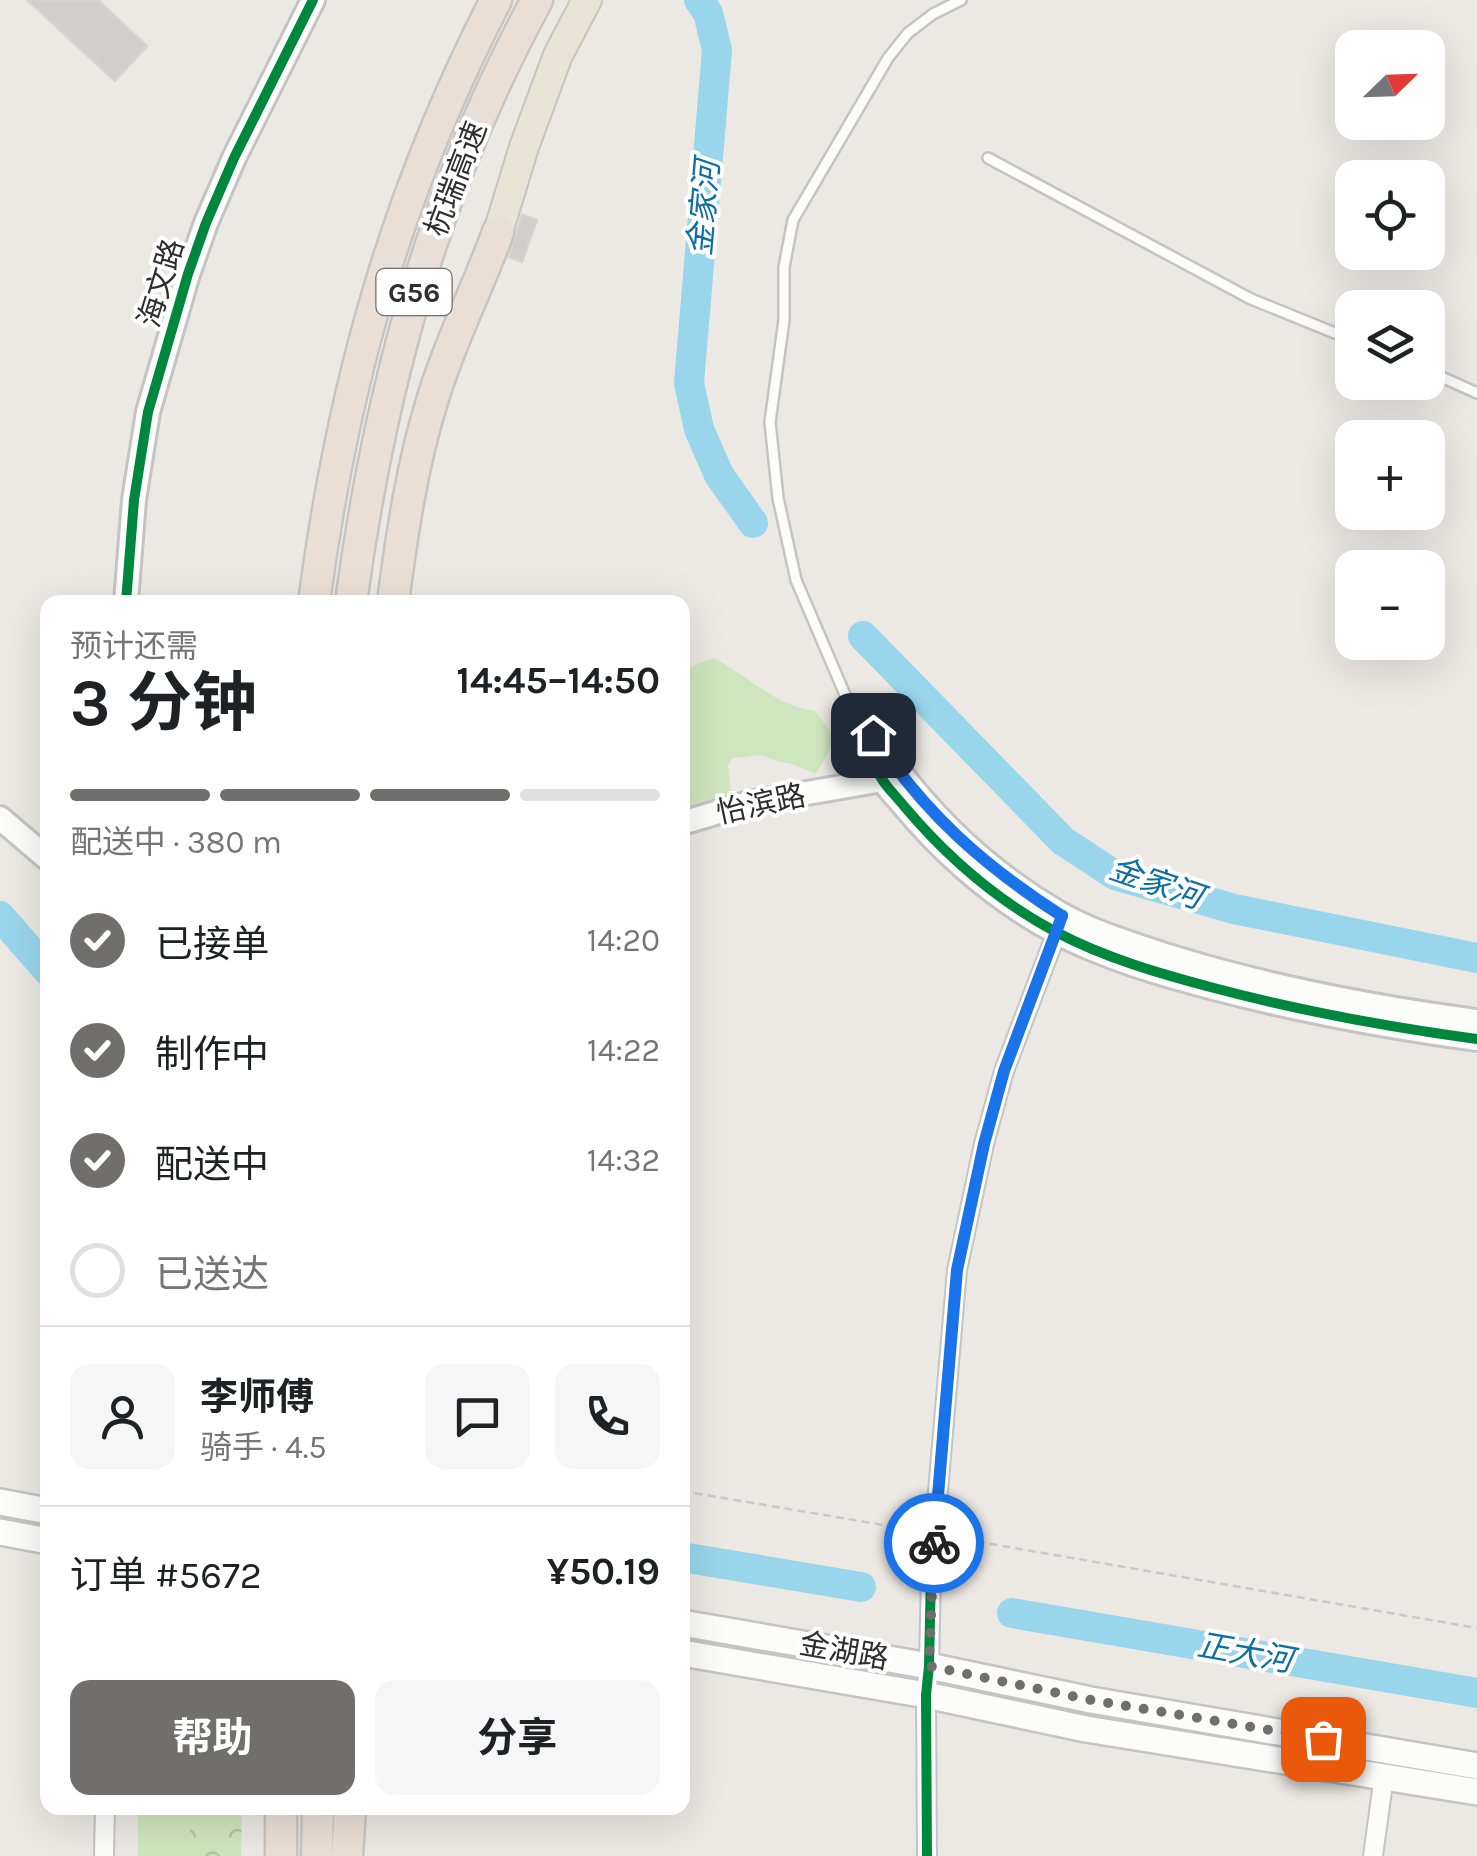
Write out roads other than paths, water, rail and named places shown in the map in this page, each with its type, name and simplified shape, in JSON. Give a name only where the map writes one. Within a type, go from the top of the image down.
[{"type":"highway","name":"杭瑞高速","points":[[315,595],[340,445],[378,289],[422,162],[496,0]]},
{"type":"highway","name":"杭瑞高速","points":[[352,595],[375,452],[416,286],[472,136],[537,0]]},
{"type":"highway","points":[[394,595],[416,460],[428,413],[498,232]]},
{"type":"highway","points":[[281,1856],[282,1815]]},
{"type":"highway","points":[[317,1856],[318,1815]]},
{"type":"highway","points":[[347,1856],[350,1815]]},
{"type":"main road","points":[[498,232],[558,55],[588,0]]},
{"type":"main road","points":[[0,1502],[40,1510]]},
{"type":"main road","points":[[0,1532],[40,1540]]},
{"type":"main road","name":"金湖路","points":[[690,1624],[929,1666],[1091,1700],[1477,1766]]},
{"type":"main road","name":"金湖路","points":[[690,1654],[926,1695],[1086,1728],[1477,1792]]},
{"type":"street","name":"海文路","points":[[127,595],[134,500],[148,412],[188,274],[234,158],[313,0]]},
{"type":"street","points":[[850,706],[861,740],[926,832],[1003,900],[1059,924],[1290,989],[1477,1020]]},
{"type":"street","name":"怡滨路","points":[[690,821],[749,803],[891,778]]},
{"type":"street","points":[[0,818],[40,852]]},
{"type":"street","points":[[1059,924],[1111,957],[1188,981],[1287,1007],[1477,1039]]},
{"type":"street","points":[[926,1856],[926,1695],[957,1270],[1004,1071],[1059,924]]},
{"type":"street","points":[[1373,1856],[1384,1776]]},
{"type":"street","points":[[104,1815],[104,1856]]},
{"type":"lane","points":[[850,706],[796,580],[778,498],[770,422],[784,320],[784,268],[793,220],[888,58],[908,33],[961,0]]},
{"type":"lane","points":[[988,158],[1250,299],[1335,333]]},
{"type":"lane","points":[[1445,379],[1477,393]]},
{"type":"waterway","name":"金家河","points":[[699,0],[708,13],[717,50],[689,383],[699,429],[719,475],[753,523]]},
{"type":"waterway","name":"金家河","points":[[863,636],[1063,841],[1115,875],[1234,909],[1477,958]]},
{"type":"waterway","name":"正大河","points":[[0,916],[40,962]]},
{"type":"waterway","name":"正大河","points":[[690,1558],[861,1587]]},
{"type":"waterway","name":"正大河","points":[[1012,1613],[1477,1693]]}]
